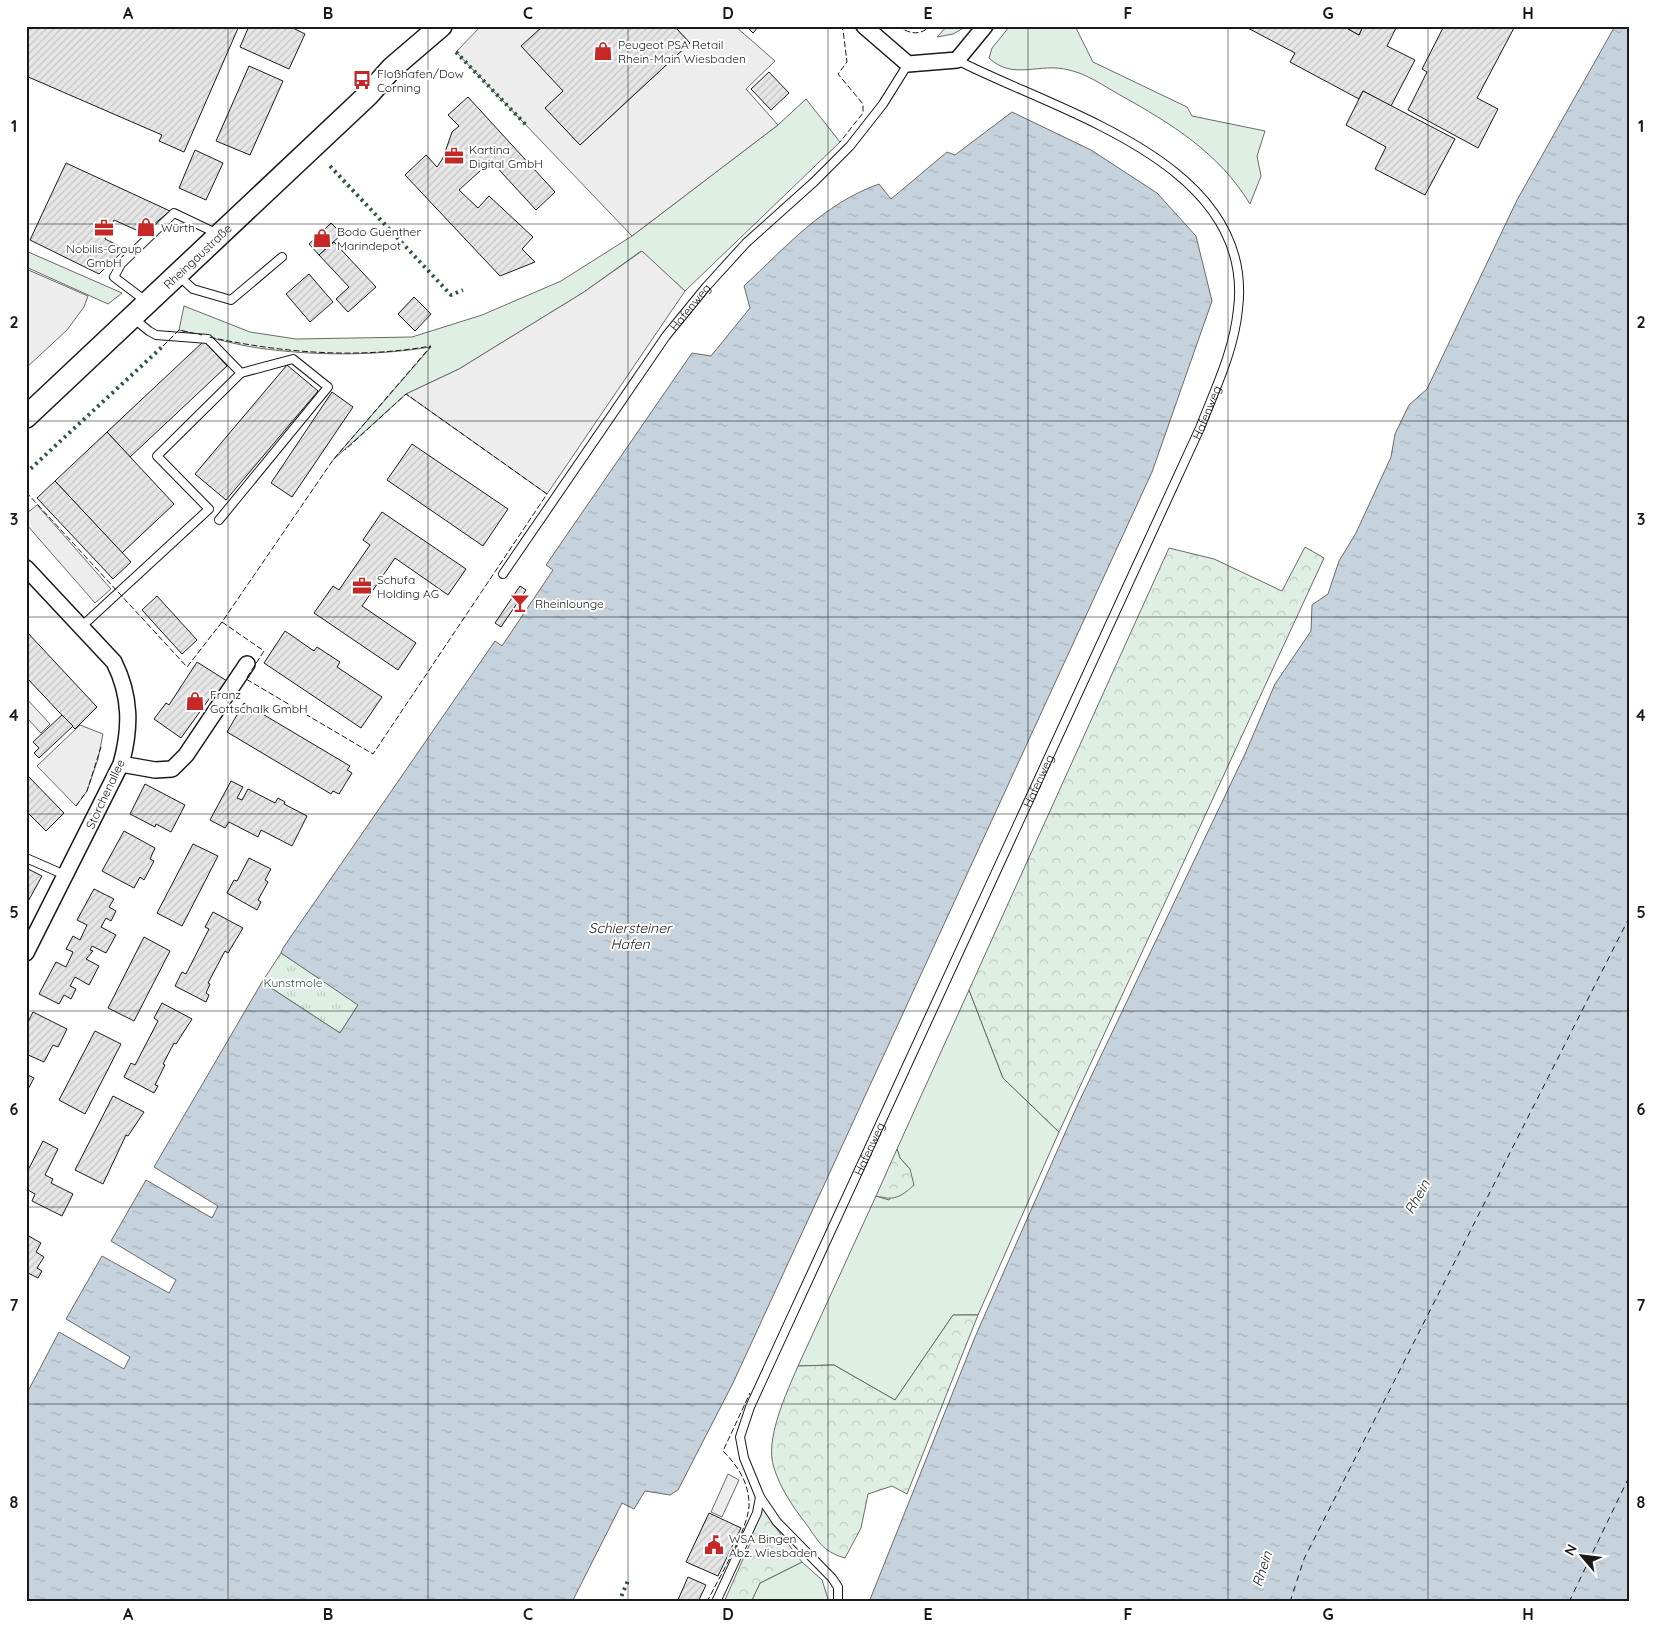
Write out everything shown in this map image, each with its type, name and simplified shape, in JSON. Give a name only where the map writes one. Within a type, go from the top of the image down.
[{"type":"main road","name":"Rheingaustraße","points":[[26,417],[368,95],[407,66],[420,47],[441,26]]},
{"type":"street","points":[[864,26],[908,64]]},
{"type":"street","points":[[956,60],[986,26]]},
{"type":"street","name":"Hafenweg","points":[[908,64],[956,60]]},
{"type":"street","name":"Storchenallee","points":[[26,568],[114,662],[127,697],[129,719],[127,743],[121,764],[26,953]]},
{"type":"street","points":[[121,764],[155,770],[172,769],[186,755],[247,664]]},
{"type":"lane","name":"Hafenweg","points":[[838,1602],[838,1586],[777,1522],[760,1497],[744,1458],[740,1437],[750,1407],[1200,428],[1232,346],[1239,308],[1237,265],[1222,224],[1181,176],[1144,150],[1100,125],[956,60]]},
{"type":"lane","name":"Hafenweg","points":[[503,574],[666,336],[706,287],[746,243],[814,182],[850,146],[880,109],[908,64]]},
{"type":"lane","points":[[149,303],[114,277],[128,258],[174,213],[220,235]]},
{"type":"lane","points":[[178,275],[193,289],[210,292],[231,300],[282,258]]},
{"type":"lane","points":[[133,318],[148,331],[156,334],[208,339],[241,373]]},
{"type":"lane","points":[[81,627],[209,509],[157,456],[241,373],[293,359],[328,387],[219,520]]},
{"type":"lane","points":[[26,858],[65,875]]},
{"type":"lane","points":[[716,1602],[758,1513],[760,1497]]},
{"type":"green space","points":[[947,26],[967,26],[953,34],[937,37]]},
{"type":"green space","points":[[1010,26],[1075,26],[1093,62],[1187,107],[1192,116],[1265,131],[1257,156],[1261,176],[1250,204],[1224,170],[1193,141],[1158,117],[1095,81],[1082,74],[1058,68],[1017,70],[998,65],[989,58],[992,48]]},
{"type":"green space","points":[[806,99],[840,142],[685,291],[641,251],[584,292],[459,369],[406,394],[333,460],[431,347],[388,352],[323,354],[279,351],[248,346],[179,330],[184,306],[250,332],[296,339],[412,337],[482,315],[561,281],[632,236],[778,125]]},
{"type":"green space","points":[[26,251],[122,293],[108,304],[26,267]]},
{"type":"green space","points":[[1305,547],[1324,558],[1059,1132],[1003,1078],[969,990],[1169,548],[1214,559],[1282,591]]},
{"type":"green space","name":"Kunstmole","points":[[281,953],[359,1004],[340,1033],[262,982]]},
{"type":"green space","points":[[969,990],[1003,1078],[1059,1132],[978,1315],[953,1315],[895,1400],[834,1365],[798,1366],[876,1196],[889,1200],[910,1169],[900,1158],[897,1149]]},
{"type":"green space","points":[[897,1149],[900,1158],[910,1169],[914,1185],[897,1197],[876,1196]]},
{"type":"green space","points":[[953,1315],[978,1315],[907,1494],[892,1486],[868,1494],[861,1528],[845,1558],[837,1555],[825,1548],[817,1540],[791,1503],[774,1468],[772,1444],[774,1430],[798,1366],[834,1365],[895,1400]]},
{"type":"green space","points":[[763,1503],[773,1524],[802,1562],[760,1583],[751,1602],[724,1602],[751,1541],[757,1513]]},
{"type":"green space","points":[[802,1562],[822,1580],[829,1602],[751,1602],[760,1583]]},
{"type":"shaded area","points":[[481,26],[543,26],[563,91],[546,108],[580,145],[690,43],[674,26],[735,26],[775,61],[746,89],[778,125],[632,236],[456,52]]},
{"type":"shaded area","points":[[642,251],[685,291],[547,494],[406,394],[459,369],[584,292]]},
{"type":"shaded area","points":[[26,269],[88,296],[84,307],[67,330],[26,368]]},
{"type":"shaded area","points":[[37,505],[111,589],[95,603],[26,524],[26,514]]},
{"type":"shaded area","points":[[26,698],[50,724],[41,733],[26,717]]},
{"type":"shaded area","points":[[80,725],[103,734],[98,759],[87,791],[76,806],[37,766]]},
{"type":"shaded area","points":[[728,1474],[739,1480],[722,1517],[711,1512]]},
{"type":"water","name":"Rhein","points":[[1615,26],[1629,26],[1629,1602],[869,1602],[975,1337],[1077,1106],[1245,754],[1275,684],[1311,631],[1312,605],[1328,594],[1339,561],[1356,533],[1391,457],[1395,434],[1409,405],[1427,389],[1517,200]]},
{"type":"water","name":"Schiersteiner Hafen","points":[[1012,112],[1091,150],[1157,193],[1196,236],[1212,301],[1152,472],[733,1383],[678,1490],[670,1495],[645,1491],[634,1509],[622,1503],[572,1602],[26,1602],[26,1395],[59,1332],[124,1369],[130,1357],[66,1319],[102,1256],[169,1293],[176,1280],[111,1241],[146,1180],[212,1218],[218,1206],[154,1167],[262,982],[340,1033],[358,1005],[281,953],[283,948],[495,641],[502,646],[553,570],[546,565],[692,353],[711,356],[750,308],[744,286],[791,241],[840,203],[859,192],[879,184],[891,199],[947,152],[955,155]]},
{"type":"building","points":[[26,26],[239,26],[184,152],[159,141],[162,135],[26,76]]},
{"type":"building","points":[[249,26],[289,26],[305,34],[289,69],[240,47]]},
{"type":"building","points":[[543,26],[674,26],[690,43],[580,145],[545,108],[563,91],[521,46]]},
{"type":"building","points":[[746,26],[759,26],[753,33]]},
{"type":"building","points":[[1244,26],[1343,26],[1359,35],[1363,26],[1397,26],[1387,46],[1415,60],[1391,106],[1363,91],[1359,99],[1290,62],[1295,53]]},
{"type":"building","points":[[1343,26],[1363,26],[1359,35]]},
{"type":"building","points":[[1444,26],[1515,26],[1477,98],[1498,109],[1478,148],[1408,110],[1427,72],[1422,69]]},
{"type":"building","points":[[249,66],[283,81],[250,155],[216,141]]},
{"type":"building","points":[[769,72],[789,93],[771,110],[751,89]]},
{"type":"building","points":[[1363,91],[1455,139],[1425,195],[1375,169],[1386,147],[1346,125]]},
{"type":"building","points":[[468,97],[555,192],[536,210],[491,161],[459,190],[478,208],[489,196],[533,237],[522,249],[535,262],[500,276],[405,175],[426,155],[437,167],[443,158],[452,132],[459,126],[448,115]]},
{"type":"building","points":[[195,150],[223,163],[206,200],[179,188]]},
{"type":"building","points":[[66,163],[170,211],[143,233],[114,220],[105,239],[125,249],[99,274],[30,240]]},
{"type":"building","points":[[331,223],[342,234],[319,255],[309,244]]},
{"type":"building","points":[[334,242],[376,287],[348,312],[336,299],[349,287],[319,255]]},
{"type":"building","points":[[309,274],[333,302],[310,322],[286,294]]},
{"type":"building","points":[[414,297],[431,314],[415,331],[398,314]]},
{"type":"building","points":[[204,341],[227,366],[130,457],[107,432]]},
{"type":"building","points":[[287,365],[318,391],[226,500],[195,474]]},
{"type":"building","points":[[332,392],[353,407],[292,497],[271,483]]},
{"type":"building","points":[[107,432],[174,504],[122,553],[55,481]]},
{"type":"building","points":[[412,444],[508,509],[483,546],[387,480]]},
{"type":"building","points":[[55,481],[131,562],[113,579],[37,498]]},
{"type":"building","points":[[382,512],[466,569],[448,595],[395,558],[362,606],[416,643],[398,670],[314,613],[333,586],[339,590],[370,545],[363,540]]},
{"type":"building","points":[[520,586],[526,590],[501,627],[495,623]]},
{"type":"building","points":[[157,596],[197,640],[182,654],[142,610]]},
{"type":"building","points":[[26,631],[97,707],[75,729],[26,677]]},
{"type":"building","points":[[285,631],[314,651],[317,647],[340,662],[337,667],[382,697],[361,728],[264,663]]},
{"type":"building","points":[[197,662],[227,681],[217,698],[212,695],[181,738],[154,719],[166,703],[169,705]]},
{"type":"building","points":[[244,703],[350,766],[347,770],[352,773],[339,794],[333,791],[331,794],[227,732]]},
{"type":"building","points":[[62,715],[73,726],[39,758],[34,753],[39,748],[33,742]]},
{"type":"building","points":[[26,774],[64,813],[46,831],[26,811]]},
{"type":"building","points":[[231,781],[243,787],[237,798],[242,800],[248,789],[275,803],[278,798],[285,802],[284,804],[307,816],[292,846],[261,830],[258,837],[229,822],[225,828],[210,820]]},
{"type":"building","points":[[145,784],[185,805],[171,832],[156,824],[155,827],[130,814]]},
{"type":"building","points":[[124,831],[155,848],[150,859],[154,861],[144,880],[140,877],[134,888],[102,871]]},
{"type":"building","points":[[193,844],[218,856],[182,926],[157,913]]},
{"type":"building","points":[[249,858],[271,869],[265,880],[268,882],[258,900],[261,902],[257,910],[227,893],[234,880],[237,881]]},
{"type":"building","points":[[26,868],[42,876],[26,905]]},
{"type":"building","points":[[94,889],[114,899],[109,907],[116,911],[111,921],[106,918],[101,927],[116,935],[106,953],[92,946],[90,950],[93,951],[86,959],[99,966],[89,985],[75,977],[70,986],[76,989],[71,999],[64,995],[59,1004],[39,994],[56,962],[66,967],[73,952],[66,949],[73,936],[80,940],[87,925],[77,920]]},
{"type":"building","points":[[213,912],[243,928],[228,953],[225,951],[208,983],[210,984],[206,993],[209,995],[206,1002],[175,986],[182,972],[186,974],[209,929],[205,927]]},
{"type":"building","points":[[144,937],[170,951],[134,1021],[108,1008]]},
{"type":"building","points":[[162,1003],[192,1019],[176,1044],[174,1043],[163,1064],[165,1065],[155,1085],[158,1086],[154,1093],[124,1077],[131,1063],[135,1065],[158,1021],[154,1018]]},
{"type":"building","points":[[33,1012],[67,1029],[58,1047],[53,1045],[44,1062],[26,1054],[26,1026]]},
{"type":"building","points":[[95,1031],[121,1044],[85,1114],[59,1100]]},
{"type":"building","points":[[26,1074],[34,1078],[26,1093]]},
{"type":"building","points":[[113,1096],[144,1112],[128,1136],[126,1135],[103,1184],[75,1170]]},
{"type":"building","points":[[43,1141],[58,1149],[45,1175],[53,1179],[51,1183],[73,1194],[62,1216],[32,1201],[35,1194],[26,1189],[26,1174]]},
{"type":"building","points":[[27,1235],[41,1243],[36,1252],[44,1257],[37,1268],[42,1271],[38,1278],[26,1272]]},
{"type":"building","name":"WSA Bingen Abz. Wiesbaden","points":[[709,1513],[741,1528],[718,1576],[686,1562]]},
{"type":"building","points":[[688,1577],[706,1585],[698,1602],[677,1602]]},
{"type":"ferry route","points":[[1290,1602],[1304,1559],[1629,918]]},
{"type":"ferry route","points":[[1569,1602],[1629,1477]]},
{"type":"hedge","points":[[456,52],[527,126]]},
{"type":"hedge","points":[[330,166],[451,295],[463,290]]},
{"type":"hedge","points":[[26,473],[163,346]]},
{"type":"hedge","points":[[619,1602],[629,1578]]},
{"type":"fence","points":[[839,26],[843,30],[847,62],[838,74],[863,104],[863,113],[840,142]]},
{"type":"fence","points":[[897,26],[914,33],[922,32],[930,26]]},
{"type":"fence","points":[[163,346],[179,330],[202,335]]},
{"type":"fence","points":[[26,492],[187,667],[222,622],[333,460],[431,346],[376,352],[320,352],[264,347],[209,337]]},
{"type":"fence","points":[[222,622],[264,651],[246,679],[373,754],[547,494],[406,394],[345,450]]},
{"type":"fence","points":[[76,806],[87,791],[101,747]]},
{"type":"fence","points":[[707,1602],[739,1538],[748,1512],[749,1502],[744,1480],[733,1462],[723,1451],[750,1393]]},
{"type":"place","name":"Peugeot PSA Retail Rhein-Main Wiesbaden","points":[[603,51]]},
{"type":"place","name":"Floßhafen/Dow Corning","points":[[362,80]]},
{"type":"place","name":"Kartina Digital GmbH","points":[[454,156]]},
{"type":"place","name":"Würth","points":[[146,227]]},
{"type":"place","name":"Nobilis-Group GmbH","points":[[104,228]]},
{"type":"place","name":"Bodo Guenther Marindepot","points":[[322,238]]},
{"type":"place","name":"Schufa Holding AG","points":[[362,586]]},
{"type":"place","name":"Rheinlounge","points":[[520,603]]},
{"type":"place","name":"Franz Gottschalk GmbH","points":[[195,701]]},
{"type":"place","name":"WSA Bingen Abz. Wiesbaden","points":[[714,1545]]}]
